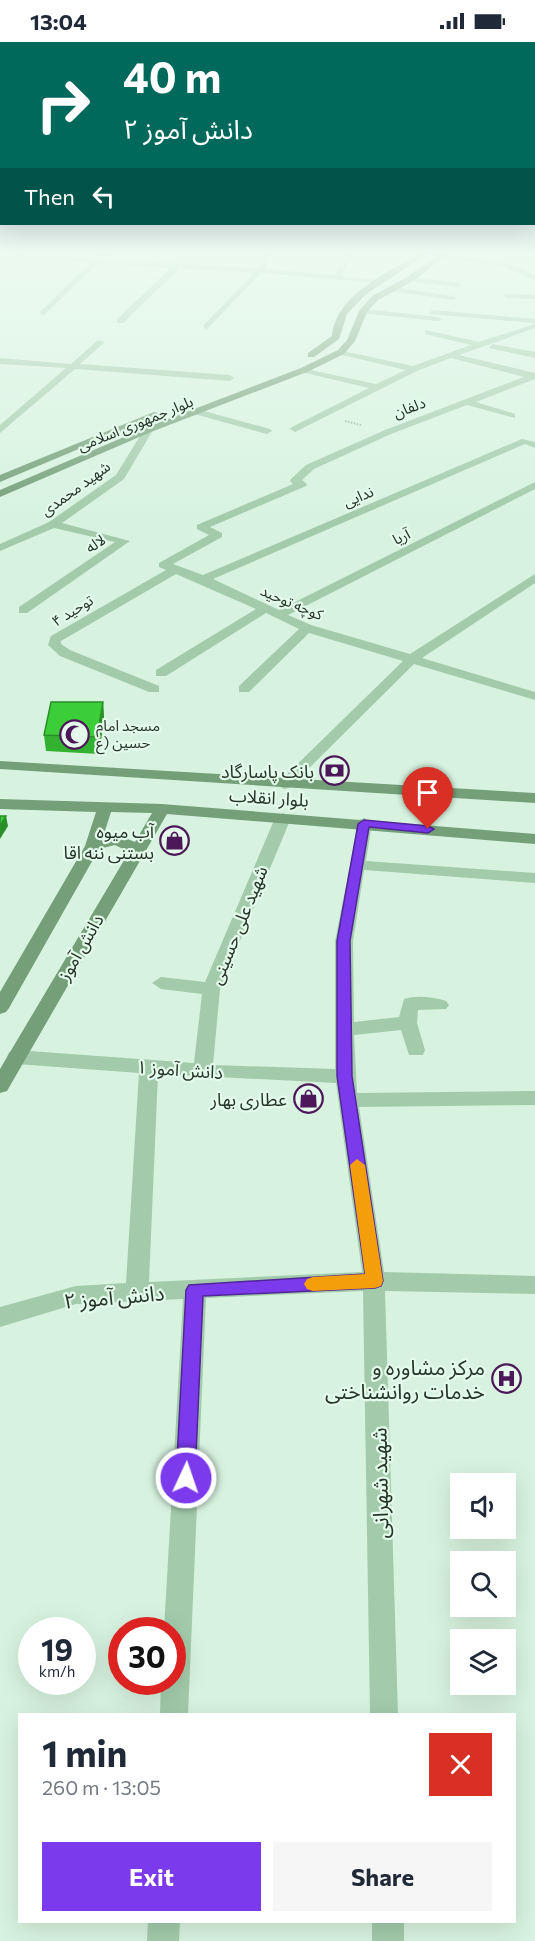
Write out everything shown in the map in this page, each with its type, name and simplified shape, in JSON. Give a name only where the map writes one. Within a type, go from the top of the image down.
[{"type":"main road","points":[[301,359],[326,347],[331,342]]},
{"type":"main road","points":[[341,352],[350,342]]},
{"type":"main road","name":"بلوار جمهوری اسلامی","points":[[0,494],[148,430],[304,370],[341,352]]},
{"type":"main road","points":[[190,402],[210,407]]},
{"type":"main road","name":"بلوار جمهوری اسلامی","points":[[0,479],[163,412]]},
{"type":"main road","name":"بلوار انقلاب","points":[[0,765],[284,785],[535,798]]},
{"type":"main road","name":"بلوار انقلاب","points":[[0,804],[162,809],[535,839]]},
{"type":"main road","points":[[0,1008],[93,846],[105,806]]},
{"type":"main road","name":"دانش آموز","points":[[0,1086],[162,809]]},
{"type":"main road","points":[[93,846],[107,840],[121,840],[136,850]]},
{"type":"street","points":[[0,430],[101,342]]},
{"type":"street","points":[[470,342],[481,344]]},
{"type":"street","points":[[295,429],[414,369],[487,342]]},
{"type":"street","points":[[492,346],[535,356]]},
{"type":"street","points":[[341,352],[414,369]]},
{"type":"street","points":[[449,355],[534,376]]},
{"type":"street","points":[[0,361],[231,383]]},
{"type":"street","points":[[304,370],[380,388]]},
{"type":"street","name":"دلفان","points":[[163,565],[218,535],[201,527],[301,480],[310,467],[388,432],[534,376]]},
{"type":"street","points":[[466,402],[512,416]]},
{"type":"street","points":[[197,412],[267,431]]},
{"type":"street","name":"شهید محمدی","points":[[0,548],[53,524],[120,477],[148,430]]},
{"type":"street","name":"ندایی","points":[[203,579],[530,443]]},
{"type":"street","name":"آریا","points":[[280,614],[535,485]]},
{"type":"street","name":"لاله","points":[[23,610],[124,542],[53,524]]},
{"type":"street","name":"کوچه توحید","points":[[163,565],[203,579],[307,628],[535,696]]},
{"type":"street","name":"توحید ۴","points":[[154,689],[65,653],[54,645],[55,639],[176,569]]},
{"type":"street","points":[[284,785],[413,658],[535,578]]},
{"type":"street","points":[[160,673],[264,609]]},
{"type":"street","points":[[244,689],[307,628]]},
{"type":"street","name":"شهید علی حسینی","points":[[203,1071],[211,989],[283,818]]},
{"type":"street","name":"شهید شهرانی","points":[[364,824],[359,865],[344,941],[345,1076],[375,1281],[384,1713]]},
{"type":"street","points":[[359,865],[535,878]]},
{"type":"street","points":[[160,983],[211,989]]},
{"type":"street","points":[[416,1050],[408,1023],[410,1003],[440,1005]]},
{"type":"street","points":[[346,1029],[408,1023]]},
{"type":"street","name":"دانش آموز ۱","points":[[16,1057],[203,1071],[345,1076]]},
{"type":"street","points":[[137,1292],[149,1067]]},
{"type":"street","points":[[348,1100],[535,1098]]},
{"type":"street","name":"دانش آموز ۲","points":[[0,1317],[76,1295],[375,1281],[535,1285]]},
{"type":"street","points":[[174,1713],[195,1290]]},
{"type":"street","points":[[163,1941],[164,1923]]},
{"type":"street","points":[[388,1923],[388,1941]]},
{"type":"path","points":[[324,416],[388,432]]},
{"type":"building","points":[[51,702],[103,702],[97,737],[44,735]]},
{"type":"building","points":[[0,816],[6,816],[0,826]]},
{"type":"slow traffic","points":[[313,1284],[375,1281],[357,1165]]},
{"type":"place","name":"مسجد امام حسین (ع","points":[[75,734]]},
{"type":"place","name":"بانک پاسارگاد","points":[[335,771]]},
{"type":"place","name":"آب میوه بستنی ننه اقا","points":[[175,841]]},
{"type":"place","name":"عطاری بهار","points":[[308,1099]]},
{"type":"place","name":"مرکز مشاوره و خدمات روانشناختی","points":[[506,1378]]},
{"type":"route","points":[[186,1478],[195,1290],[375,1281],[345,1076],[344,941],[359,865],[364,824],[428,829]]}]
